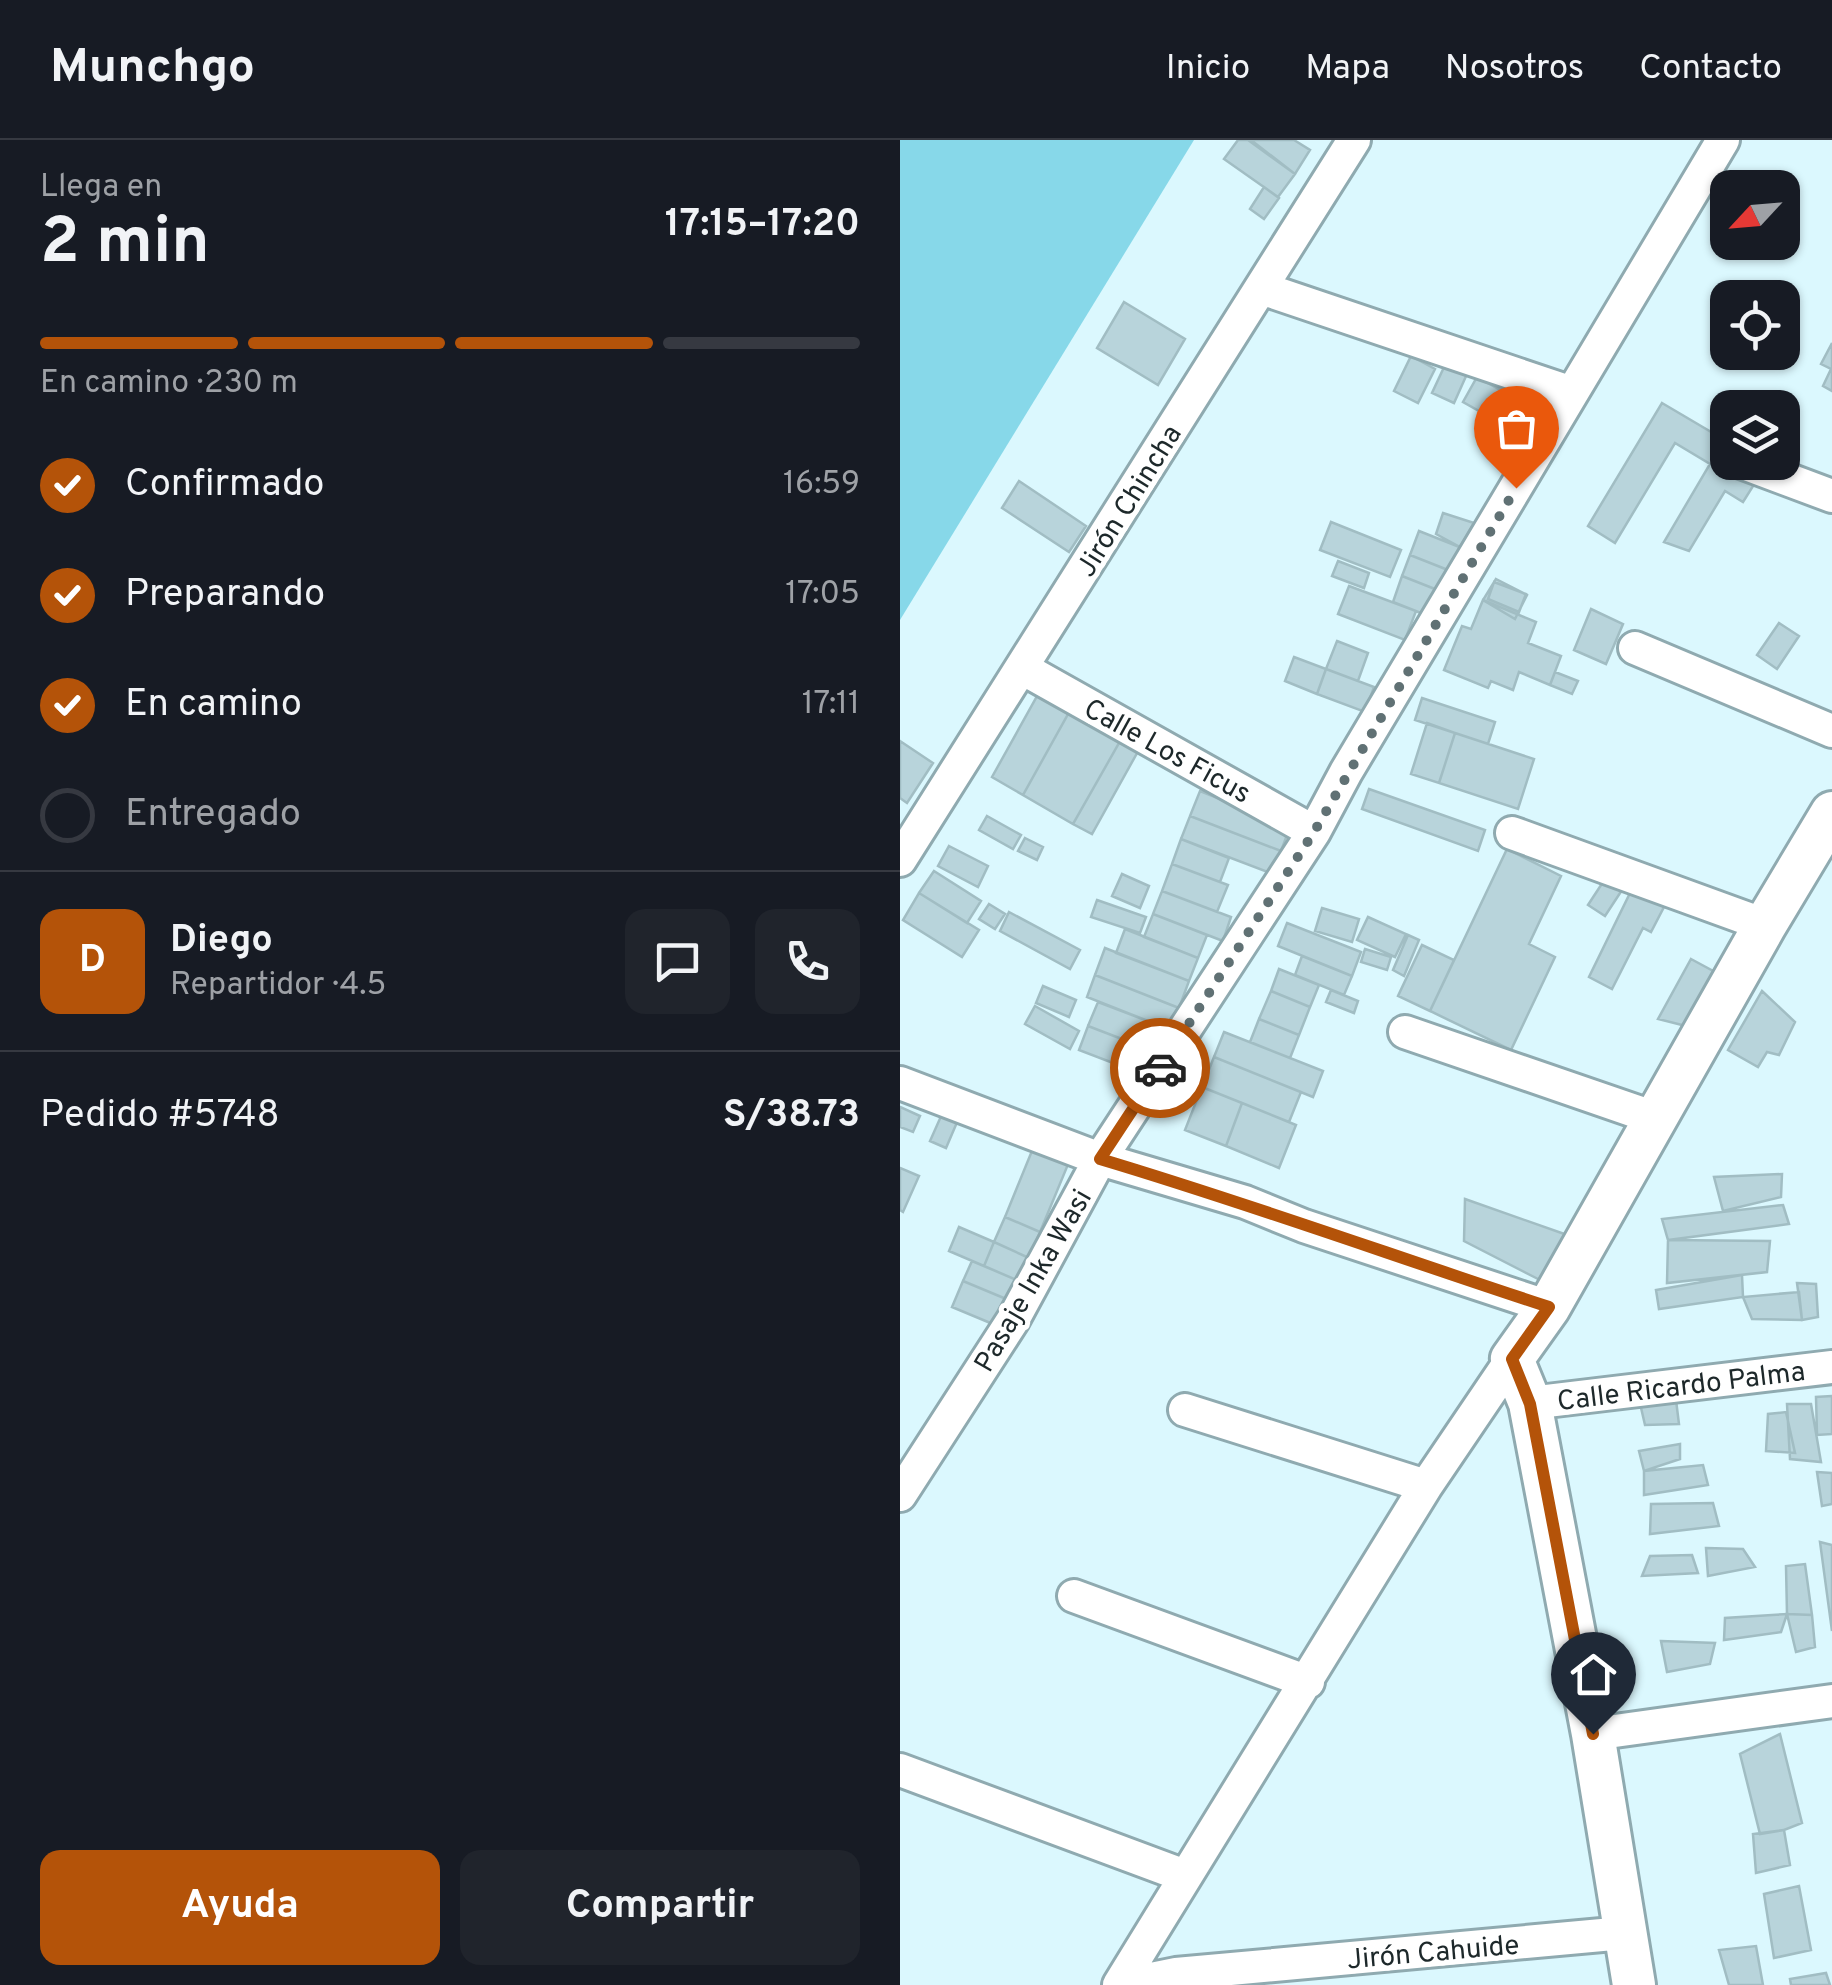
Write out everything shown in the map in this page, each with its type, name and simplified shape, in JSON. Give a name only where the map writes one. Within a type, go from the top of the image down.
[{"type":"street","name":"Jirón Chincha","points":[[900,860],[1354,140]]},
{"type":"street","name":"Pasaje Inka Wasi","points":[[900,1496],[1014,1320],[1100,1159],[1314,832],[1723,140]]},
{"type":"street","points":[[1261,288],[1572,393]]},
{"type":"street","points":[[1789,480],[1832,496]]},
{"type":"street","points":[[1635,648],[1832,731]]},
{"type":"street","name":"Calle Los Ficus","points":[[1022,668],[1314,832]]},
{"type":"street","points":[[1120,1985],[1426,1486],[1549,1307],[1832,813]]},
{"type":"street","points":[[1512,833],[1765,925]]},
{"type":"street","points":[[1405,1032],[1655,1118]]},
{"type":"street","points":[[900,1083],[1100,1159],[1245,1202],[1304,1226],[1549,1307]]},
{"type":"street","points":[[1512,1359],[1530,1404],[1593,1734],[1634,1985]]},
{"type":"street","name":"Calle Ricardo Palma","points":[[1530,1404],[1832,1366]]},
{"type":"street","points":[[1185,1410],[1426,1486]]},
{"type":"street","points":[[1074,1596],[1308,1682]]},
{"type":"street","points":[[1593,1734],[1832,1701]]},
{"type":"street","points":[[900,1770],[1185,1876]]},
{"type":"street","name":"Jirón Cahuide","points":[[1120,1985],[1176,1974],[1624,1933]]},
{"type":"shaded area","points":[[900,140],[1194,140],[900,620]]},
{"type":"building","points":[[1238,140],[1248,140],[1295,174],[1278,197],[1224,159]]},
{"type":"building","points":[[1251,140],[1294,140],[1310,150],[1295,174]]},
{"type":"building","points":[[1264,187],[1279,198],[1264,219],[1250,209]]},
{"type":"building","points":[[1124,302],[1185,339],[1158,385],[1097,348]]},
{"type":"building","points":[[1832,343],[1832,391],[1823,386],[1831,369],[1821,364]]},
{"type":"building","points":[[1411,356],[1435,369],[1418,403],[1394,391]]},
{"type":"building","points":[[1445,365],[1467,374],[1454,403],[1432,393]]},
{"type":"building","points":[[1477,377],[1502,391],[1488,416],[1463,402]]},
{"type":"building","points":[[1662,403],[1710,431],[1710,464],[1675,443],[1615,543],[1588,526]]},
{"type":"building","points":[[1506,405],[1529,417],[1511,442],[1492,429]]},
{"type":"building","points":[[1710,464],[1710,480],[1755,483],[1743,502],[1725,491],[1689,551],[1664,542]]},
{"type":"building","points":[[1019,481],[1086,526],[1069,552],[1002,508]]},
{"type":"building","points":[[1443,513],[1474,523],[1460,547],[1436,534]]},
{"type":"building","points":[[1331,522],[1401,550],[1390,577],[1320,550]]},
{"type":"building","points":[[1419,531],[1462,548],[1453,572],[1410,555]]},
{"type":"building","points":[[1410,555],[1453,572],[1445,593],[1402,576]]},
{"type":"building","points":[[1338,561],[1369,573],[1364,588],[1332,576]]},
{"type":"building","points":[[1402,576],[1445,593],[1436,619],[1393,602]]},
{"type":"building","points":[[1496,579],[1527,595],[1515,619],[1483,600]]},
{"type":"building","points":[[1494,582],[1526,594],[1519,612],[1488,599]]},
{"type":"building","points":[[1349,586],[1416,611],[1405,640],[1338,614]]},
{"type":"building","points":[[1483,600],[1536,622],[1528,643],[1561,656],[1550,685],[1519,672],[1513,690],[1491,681],[1488,688],[1444,670],[1462,626],[1471,629]]},
{"type":"building","points":[[1591,609],[1623,624],[1606,664],[1574,650]]},
{"type":"building","points":[[1779,623],[1799,636],[1777,669],[1757,655]]},
{"type":"building","points":[[1337,641],[1368,653],[1358,681],[1326,669]]},
{"type":"building","points":[[1294,657],[1326,669],[1317,694],[1285,681]]},
{"type":"building","points":[[1326,669],[1374,687],[1365,712],[1317,694]]},
{"type":"building","points":[[1555,672],[1578,681],[1572,694],[1550,685]]},
{"type":"building","points":[[1041,689],[1072,707],[1023,795],[992,777]]},
{"type":"building","points":[[1422,698],[1495,722],[1488,744],[1415,720]]},
{"type":"building","points":[[1072,707],[1123,736],[1073,824],[1023,795]]},
{"type":"building","points":[[1427,723],[1455,733],[1439,783],[1411,774]]},
{"type":"building","points":[[1455,733],[1534,759],[1518,809],[1439,783]]},
{"type":"building","points":[[1123,736],[1141,746],[1092,834],[1073,824]]},
{"type":"building","points":[[900,741],[933,763],[907,803],[900,798]]},
{"type":"building","points":[[1369,789],[1485,830],[1478,851],[1362,809]]},
{"type":"building","points":[[1200,791],[1290,827],[1281,851],[1190,816]]},
{"type":"building","points":[[987,816],[1021,835],[1013,849],[979,830]]},
{"type":"building","points":[[1190,816],[1281,851],[1273,874],[1181,839]]},
{"type":"building","points":[[1025,838],[1043,847],[1037,860],[1018,851]]},
{"type":"building","points":[[1181,839],[1229,858],[1220,882],[1172,864]]},
{"type":"building","points":[[949,846],[988,866],[978,887],[938,866]]},
{"type":"building","points":[[1507,849],[1561,876],[1529,944],[1555,957],[1511,1050],[1430,1011]]},
{"type":"building","points":[[1172,864],[1228,885],[1217,912],[1162,891]]},
{"type":"building","points":[[934,871],[981,901],[967,923],[919,893]]},
{"type":"building","points":[[1122,874],[1149,886],[1140,908],[1112,896]]},
{"type":"building","points":[[1605,879],[1622,890],[1605,916],[1588,905]]},
{"type":"building","points":[[1632,889],[1665,905],[1651,932],[1643,928],[1612,989],[1589,977]]},
{"type":"building","points":[[1162,891],[1231,917],[1223,941],[1153,914]]},
{"type":"building","points":[[919,893],[979,930],[962,957],[903,920]]},
{"type":"building","points":[[1097,900],[1146,917],[1140,933],[1091,917]]},
{"type":"building","points":[[989,904],[1005,914],[995,929],[979,919]]},
{"type":"building","points":[[1322,908],[1359,919],[1352,942],[1315,931]]},
{"type":"building","points":[[1009,912],[1080,950],[1070,969],[1000,931]]},
{"type":"building","points":[[1153,914],[1207,935],[1198,958],[1144,937]]},
{"type":"building","points":[[1368,917],[1406,934],[1395,957],[1357,940]]},
{"type":"building","points":[[1287,923],[1361,952],[1352,976],[1278,946]]},
{"type":"building","points":[[1125,929],[1198,958],[1189,981],[1116,953]]},
{"type":"building","points":[[1408,935],[1419,940],[1404,976],[1393,970]]},
{"type":"building","points":[[1422,945],[1454,960],[1430,1011],[1398,996]]},
{"type":"building","points":[[1105,948],[1189,981],[1179,1008],[1095,975]]},
{"type":"building","points":[[1365,949],[1391,957],[1387,970],[1361,962]]},
{"type":"building","points":[[1302,956],[1352,976],[1344,995],[1295,975]]},
{"type":"building","points":[[1691,959],[1715,972],[1686,1026],[1658,1019]]},
{"type":"building","points":[[1279,969],[1319,985],[1310,1007],[1271,991]]},
{"type":"building","points":[[1095,975],[1179,1008],[1171,1030],[1087,997]]},
{"type":"building","points":[[1043,986],[1076,1000],[1069,1017],[1036,1003]]},
{"type":"building","points":[[1331,990],[1358,1001],[1354,1013],[1326,1002]]},
{"type":"building","points":[[1271,991],[1310,1007],[1299,1035],[1259,1019]]},
{"type":"building","points":[[1762,991],[1795,1022],[1779,1055],[1767,1052],[1758,1067],[1728,1050]]},
{"type":"building","points":[[1098,1002],[1171,1030],[1161,1054],[1088,1026]]},
{"type":"building","points":[[1035,1006],[1079,1031],[1070,1049],[1025,1024]]},
{"type":"building","points":[[1259,1019],[1299,1035],[1290,1058],[1250,1042]]},
{"type":"building","points":[[1088,1026],[1161,1054],[1152,1078],[1079,1050]]},
{"type":"building","points":[[1224,1032],[1323,1071],[1313,1097],[1214,1057]]},
{"type":"building","points":[[1214,1057],[1301,1092],[1289,1122],[1202,1087]]},
{"type":"building","points":[[1202,1087],[1242,1103],[1226,1146],[1185,1130]]},
{"type":"building","points":[[1242,1103],[1296,1125],[1279,1168],[1226,1146]]},
{"type":"building","points":[[900,1107],[920,1116],[913,1132],[900,1127]]},
{"type":"building","points":[[942,1114],[958,1120],[946,1148],[930,1141]]},
{"type":"building","points":[[1034,1146],[1069,1162],[1040,1232],[1005,1217]]},
{"type":"building","points":[[900,1168],[919,1176],[903,1212],[900,1210]]},
{"type":"building","points":[[1782,1174],[1781,1197],[1723,1211],[1714,1177]]},
{"type":"building","points":[[1465,1199],[1570,1236],[1540,1280],[1464,1241]]},
{"type":"building","points":[[1783,1205],[1789,1224],[1668,1240],[1662,1219]]},
{"type":"building","points":[[1005,1217],[1040,1232],[1029,1258],[994,1242]]},
{"type":"building","points":[[959,1227],[994,1242],[984,1266],[949,1251]]},
{"type":"building","points":[[1668,1240],[1770,1241],[1767,1272],[1667,1283]]},
{"type":"building","points":[[994,1242],[1029,1258],[1019,1281],[984,1266]]},
{"type":"building","points":[[972,1261],[1019,1281],[1011,1301],[963,1281]]},
{"type":"building","points":[[1742,1275],[1743,1297],[1659,1309],[1656,1290]]},
{"type":"building","points":[[963,1281],[1011,1301],[1000,1327],[952,1307]]},
{"type":"building","points":[[1797,1283],[1816,1284],[1818,1317],[1802,1320]]},
{"type":"building","points":[[1799,1292],[1802,1320],[1752,1319],[1743,1297]]},
{"type":"building","points":[[1832,1396],[1832,1434],[1817,1435],[1816,1397]]},
{"type":"building","points":[[1639,1399],[1676,1400],[1679,1424],[1645,1425]]},
{"type":"building","points":[[1787,1404],[1811,1404],[1821,1462],[1790,1459]]},
{"type":"building","points":[[1786,1412],[1795,1453],[1766,1451],[1768,1414]]},
{"type":"building","points":[[1680,1444],[1680,1459],[1644,1471],[1639,1451]]},
{"type":"building","points":[[1703,1465],[1708,1485],[1644,1495],[1644,1471]]},
{"type":"building","points":[[1817,1472],[1832,1473],[1832,1504],[1822,1506]]},
{"type":"building","points":[[1713,1503],[1719,1526],[1650,1534],[1651,1504]]},
{"type":"building","points":[[1820,1542],[1832,1545],[1832,1631]]},
{"type":"building","points":[[1706,1548],[1743,1549],[1755,1567],[1708,1576]]},
{"type":"building","points":[[1692,1555],[1698,1573],[1642,1576],[1650,1556]]},
{"type":"building","points":[[1805,1564],[1812,1615],[1787,1614],[1786,1566]]},
{"type":"building","points":[[1787,1614],[1812,1615],[1815,1647],[1796,1652]]},
{"type":"building","points":[[1787,1614],[1781,1632],[1724,1640],[1725,1618]]},
{"type":"building","points":[[1661,1641],[1715,1643],[1710,1664],[1667,1672]]},
{"type":"building","points":[[1780,1734],[1802,1823],[1760,1834],[1740,1754]]},
{"type":"building","points":[[1784,1830],[1790,1865],[1756,1873],[1753,1834]]},
{"type":"building","points":[[1799,1886],[1811,1950],[1774,1958],[1764,1894]]},
{"type":"building","points":[[1756,1946],[1763,1985],[1729,1985],[1719,1950]]},
{"type":"building","points":[[1826,1973],[1830,1985],[1791,1985],[1790,1979]]},
{"type":"way so far","points":[[1160,1068],[1314,832],[1516,488]]},
{"type":"route","points":[[1160,1068],[1100,1159],[1245,1202],[1304,1226],[1549,1307],[1512,1359],[1530,1404],[1593,1734]]}]
